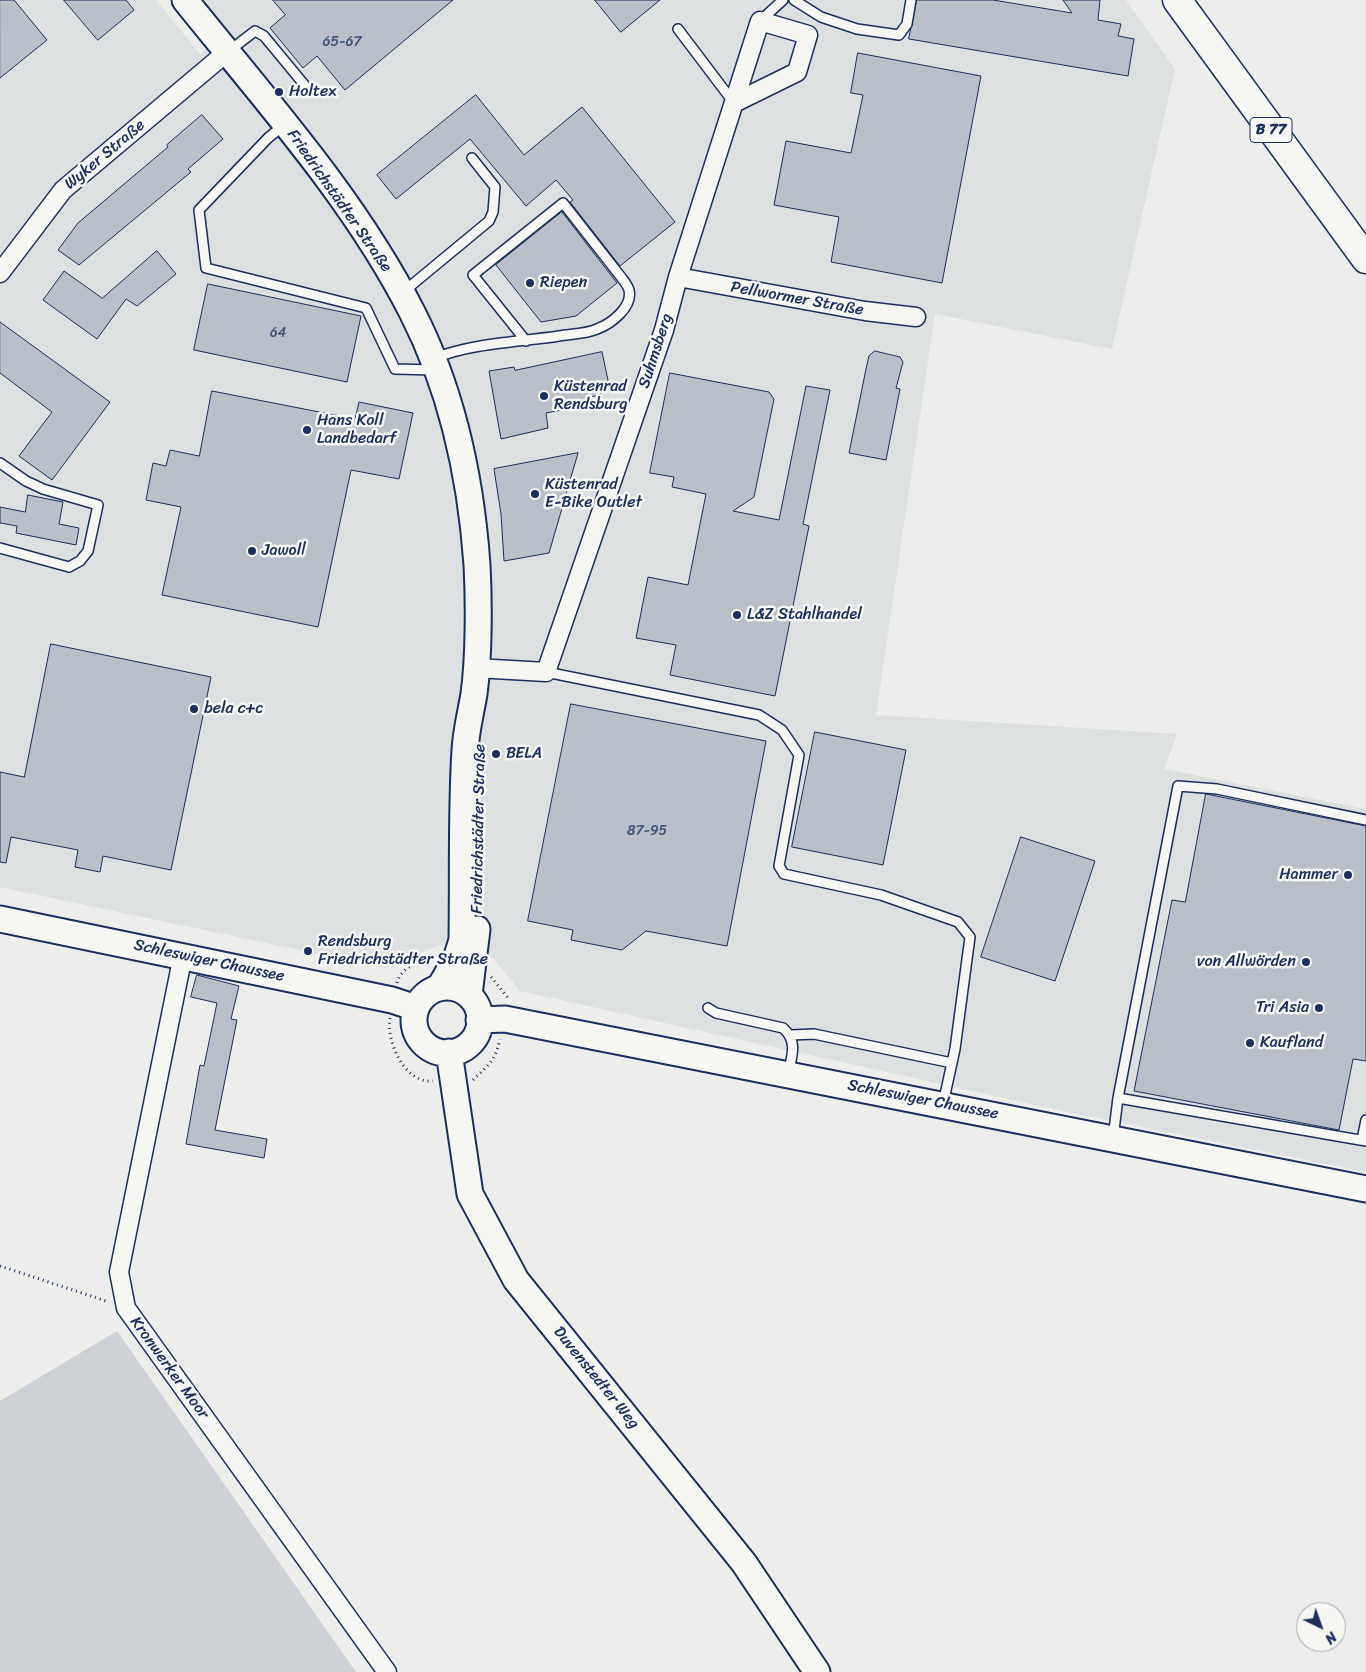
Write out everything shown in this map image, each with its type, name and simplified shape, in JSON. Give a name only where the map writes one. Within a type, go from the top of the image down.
[{"type":"main road","name":"B 77","points":[[1177,0],[1366,259]]},
{"type":"street","name":"Friedrichstädter Straße","points":[[186,0],[323,173],[378,252],[413,314],[434,365],[459,440],[471,510],[477,567],[475,680],[482,750],[477,940],[469,995]]},
{"type":"street","name":"Suhmsberg","points":[[546,672],[664,330],[678,277],[760,21]]},
{"type":"street","points":[[734,103],[797,72],[808,35],[760,21]]},
{"type":"street","name":"Wyker Straße","points":[[0,273],[63,190],[227,52]]},
{"type":"street","name":"Pellwormer Straße","points":[[678,277],[865,311],[916,317]]},
{"type":"street","points":[[475,680],[546,672]]},
{"type":"street","name":"Friedrichstädter Straße","points":[[439,988],[456,960],[462,940],[465,747],[475,680]]},
{"type":"street","name":"Schleswiger Chaussee","points":[[0,918],[392,1000],[416,1008]]},
{"type":"street","name":"Kronwerker Moor","points":[[183,955],[119,1272],[126,1308],[388,1672]]},
{"type":"street","points":[[439,988],[456,988],[469,995],[478,1009],[480,1020],[472,1041],[458,1050],[449,1052],[438,1052],[422,1042],[414,1024],[416,1008],[423,997],[439,988]]},
{"type":"street","name":"Schleswiger Chaussee","points":[[480,1020],[505,1019],[1366,1189]]},
{"type":"street","name":"Duvenstedter Weg","points":[[449,1052],[470,1194],[516,1280],[744,1563],[817,1672]]},
{"type":"lane","points":[[760,21],[783,0]]},
{"type":"lane","points":[[794,0],[821,17],[857,28],[899,35],[907,24],[912,0]]},
{"type":"lane","points":[[678,29],[734,103]]},
{"type":"lane","points":[[227,52],[255,31],[264,36],[307,88]]},
{"type":"lane","points":[[284,124],[268,138],[199,210],[206,268],[366,308],[395,369],[434,365],[456,350],[526,341],[596,330],[617,317],[628,302],[629,291],[621,277],[563,203],[473,275],[526,341]]},
{"type":"lane","points":[[402,293],[489,221],[493,212],[495,187],[472,158]]},
{"type":"lane","points":[[0,463],[26,481],[43,489],[98,505],[88,550],[80,561],[69,567],[0,548]]},
{"type":"lane","points":[[546,672],[759,715],[782,730],[799,755],[779,866],[784,874],[889,898],[958,922],[970,937],[952,1063],[942,1104]]},
{"type":"lane","points":[[1114,1138],[1118,1098],[1178,786],[1217,789],[1366,820]]},
{"type":"lane","points":[[708,1008],[716,1013],[782,1028],[791,1035],[794,1046],[788,1074]]},
{"type":"lane","points":[[791,1035],[814,1034],[952,1063]]},
{"type":"lane","points":[[1118,1098],[1364,1140],[1366,1120]]},
{"type":"path","points":[[396,986],[399,975],[409,967],[425,961],[440,959]]},
{"type":"path","points":[[487,975],[502,988],[510,1001],[508,1008]]},
{"type":"path","points":[[390,1015],[388,1026],[392,1046],[400,1062],[414,1075],[428,1082],[436,1081]]},
{"type":"path","points":[[474,1088],[473,1079],[486,1070],[497,1052],[501,1036]]},
{"type":"path","points":[[0,1266],[126,1308]]},
{"type":"shaded area","points":[[0,0],[156,0],[200,54],[228,31],[203,0],[1126,0],[1175,69],[1112,349],[935,314],[876,715],[1177,734],[1164,769],[1366,809],[1366,1172],[1081,1115],[520,991],[494,959],[440,945],[385,968],[0,887]]},
{"type":"shaded area","points":[[117,1331],[356,1672],[0,1672],[0,1401]]},
{"type":"building","points":[[0,0],[14,0],[47,40],[0,78]]},
{"type":"building","points":[[64,0],[126,0],[134,10],[98,40]]},
{"type":"building","points":[[273,0],[453,0],[345,90],[317,56],[303,68],[270,28],[285,15]]},
{"type":"building","points":[[595,0],[660,0],[621,32]]},
{"type":"building","points":[[917,0],[993,0],[1072,13],[1063,0],[1100,0],[1098,20],[1121,24],[1118,36],[1134,39],[1128,76],[909,39]]},
{"type":"building","points":[[858,53],[981,76],[942,283],[831,262],[839,217],[774,205],[786,141],[851,153],[863,95],[851,93]]},
{"type":"building","points":[[476,95],[524,155],[582,107],[675,222],[620,266],[570,202],[573,200],[556,180],[526,206],[470,139],[396,199],[377,175]]},
{"type":"building","points":[[202,115],[223,139],[188,169],[191,172],[79,265],[58,250],[78,223],[168,147],[167,145]]},
{"type":"building","points":[[562,212],[617,283],[576,316],[541,322],[496,265]]},
{"type":"building","points":[[157,251],[176,274],[137,306],[126,299],[97,339],[43,300],[64,271],[102,298]]},
{"type":"building","points":[[208,284],[361,316],[347,382],[194,350]]},
{"type":"building","points":[[0,322],[110,402],[52,480],[19,456],[52,412],[0,373]]},
{"type":"building","points":[[875,351],[900,357],[903,362],[896,388],[900,389],[886,460],[849,453],[869,356]]},
{"type":"building","name":"Küstenrad Rendsburg","points":[[602,352],[608,380],[600,395],[590,397],[592,404],[546,413],[548,428],[501,439],[489,371],[514,367],[515,370]]},
{"type":"building","points":[[670,373],[769,392],[774,399],[754,497],[733,511],[779,520],[806,386],[830,390],[803,524],[809,526],[775,696],[670,675],[676,645],[636,638],[648,577],[688,585],[706,494],[672,487],[674,477],[650,473]]},
{"type":"building","name":"Jawoll","points":[[212,391],[355,419],[359,402],[413,413],[399,479],[351,470],[318,627],[162,595],[181,507],[146,500],[153,463],[166,466],[170,450],[199,456]]},
{"type":"building","points":[[578,453],[549,553],[504,561],[501,514],[494,469]]},
{"type":"building","points":[[28,495],[63,502],[59,524],[79,528],[76,545],[16,533],[17,526],[0,523],[0,507],[25,512]]},
{"type":"building","points":[[51,644],[211,677],[171,870],[103,856],[100,872],[75,867],[78,850],[11,837],[6,863],[0,862],[0,772],[24,777]]},
{"type":"building","points":[[571,704],[766,741],[727,946],[646,931],[622,950],[571,940],[573,930],[528,921]]},
{"type":"building","points":[[815,732],[906,750],[883,865],[792,847]]},
{"type":"building","points":[[1206,794],[1366,826],[1366,1061],[1353,1059],[1339,1130],[1134,1091],[1172,900],[1185,902]]},
{"type":"building","points":[[1021,837],[1095,861],[1055,981],[981,957]]},
{"type":"building","points":[[197,975],[239,986],[231,1019],[237,1020],[215,1130],[267,1139],[264,1158],[186,1144],[200,1065],[204,1066],[217,1003],[191,997]]},
{"type":"place","name":"Holtex","points":[[279,92]]},
{"type":"place","name":"Riepen","points":[[530,283]]},
{"type":"place","name":"Küstenrad Rendsburg","points":[[544,396]]},
{"type":"place","name":"Hans Koll Landbedarf","points":[[307,430]]},
{"type":"place","name":"Küstenrad E-Bike Outlet","points":[[535,494]]},
{"type":"place","name":"Jawoll","points":[[252,551]]},
{"type":"place","name":"L&Z Stahlhandel","points":[[737,615]]},
{"type":"place","name":"bela c+c","points":[[194,709]]},
{"type":"place","name":"BELA","points":[[496,754]]},
{"type":"place","name":"Hammer","points":[[1348,875]]},
{"type":"place","name":"Rendsburg Friedrichstädter Straße","points":[[308,951]]},
{"type":"place","name":"von Allwörden","points":[[1306,962]]},
{"type":"place","name":"Tri Asia","points":[[1319,1008]]},
{"type":"place","name":"Kaufland","points":[[1250,1043]]}]
